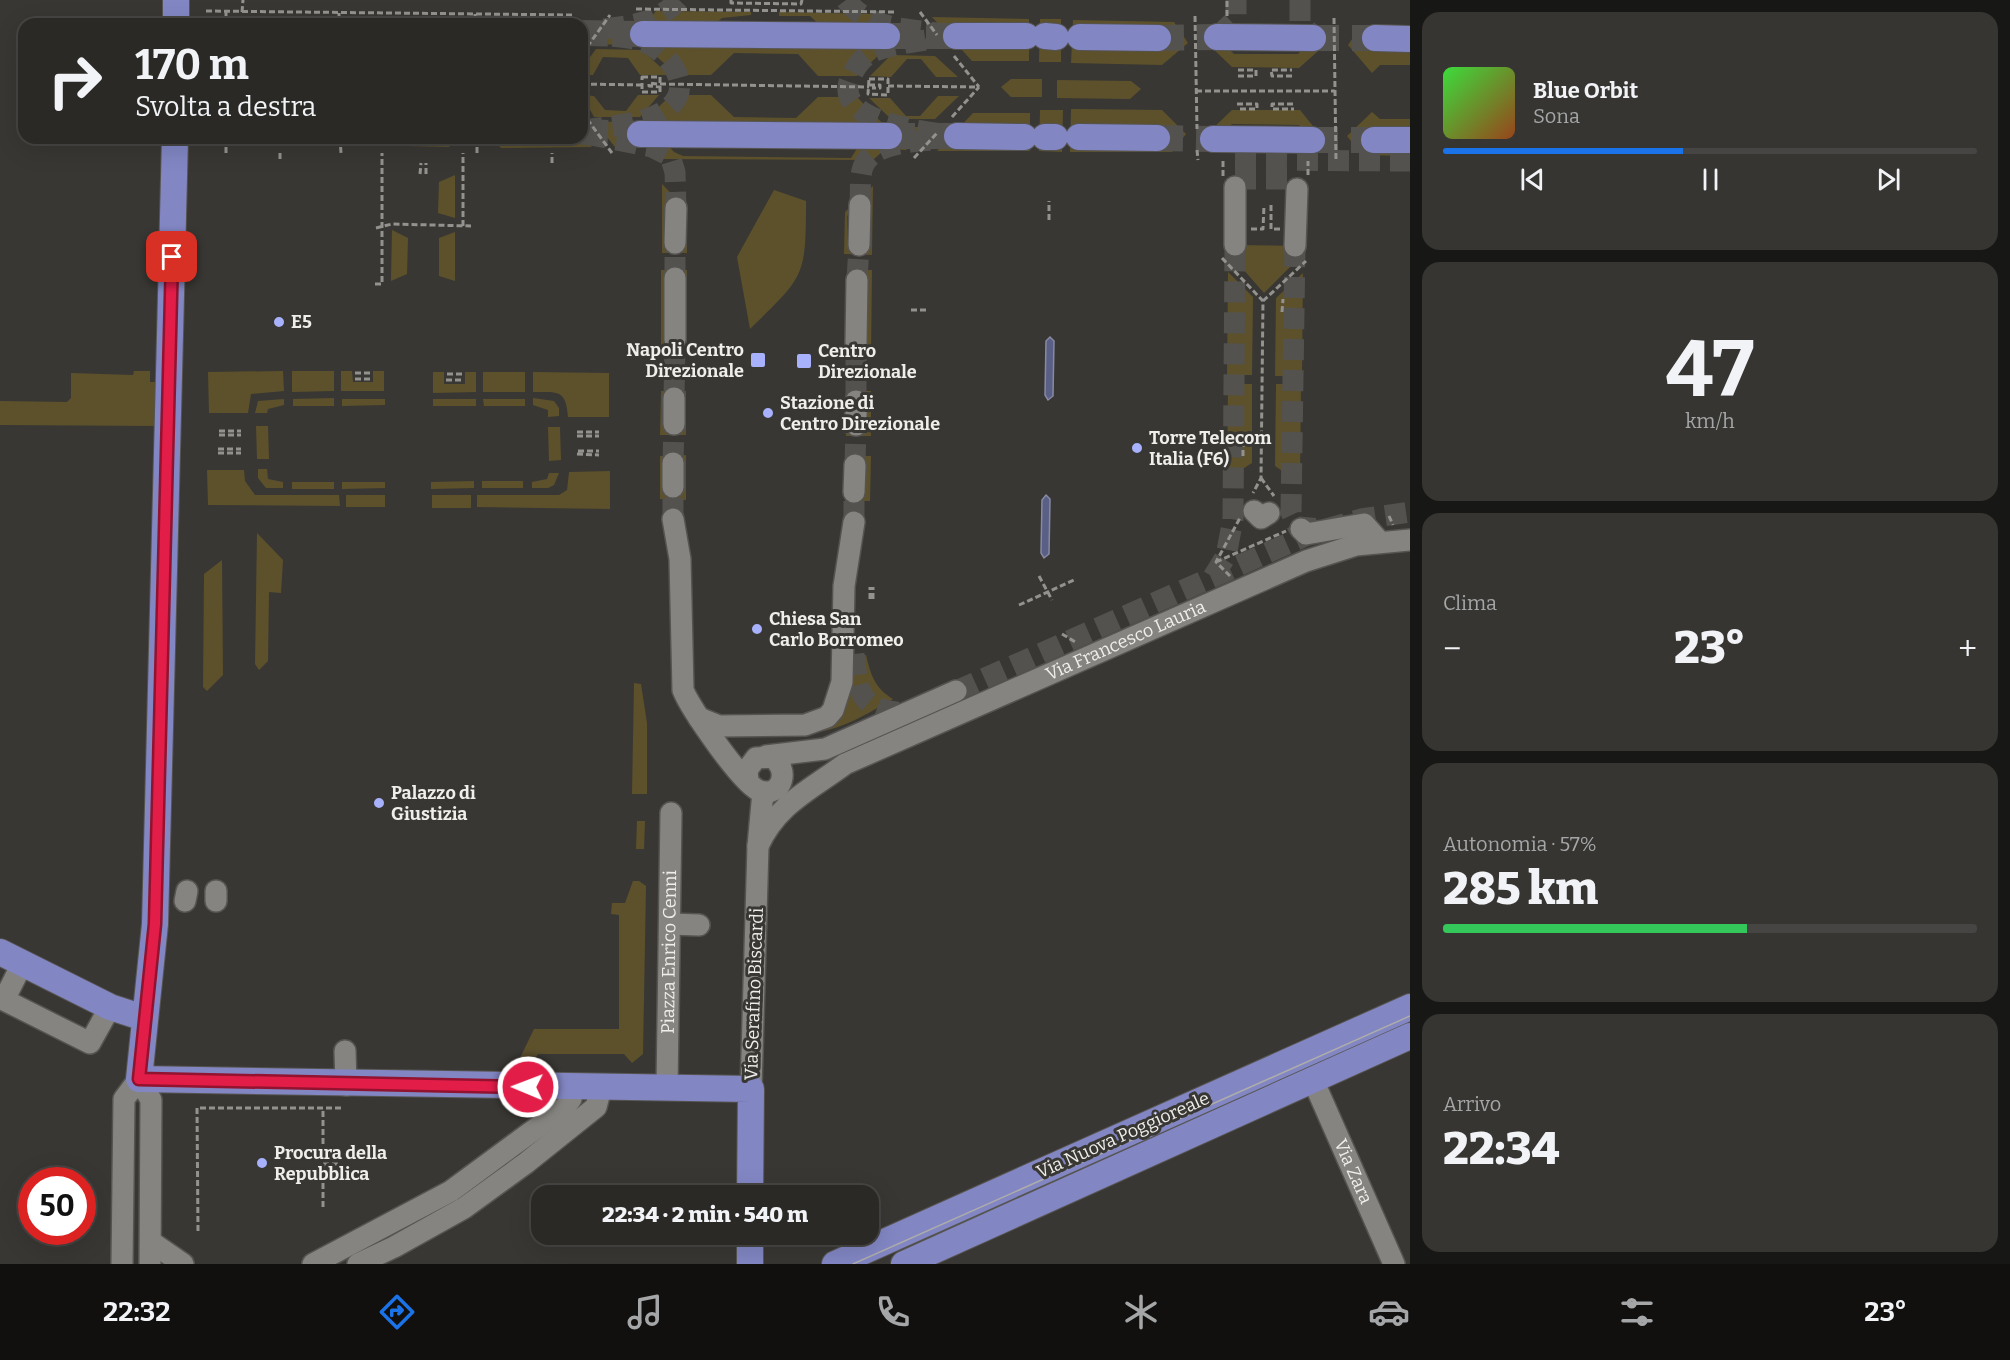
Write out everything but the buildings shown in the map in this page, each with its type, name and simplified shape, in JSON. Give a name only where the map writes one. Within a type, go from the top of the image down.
[{"type":"main road","points":[[176,0],[176,18]]},
{"type":"main road","points":[[1222,27],[1313,38]]},
{"type":"main road","points":[[643,34],[888,36]]},
{"type":"main road","points":[[956,36],[1158,38]]},
{"type":"main road","points":[[1375,38],[1410,39]]},
{"type":"main road","points":[[640,134],[889,136]]},
{"type":"main road","points":[[957,136],[1157,138]]},
{"type":"main road","points":[[1208,146],[1312,140]]},
{"type":"main road","points":[[1374,140],[1410,140]]},
{"type":"main road","points":[[174,144],[155,924],[139,1079],[345,1096],[572,1093],[598,1097],[667,1088],[751,1089]]},
{"type":"main road","points":[[11,958],[110,1007],[144,1018]]},
{"type":"main road","name":"Via Nuova Poggioreale","points":[[835,1264],[1410,1007]]},
{"type":"main road","name":"Via Nuova Poggioreale","points":[[904,1264],[1410,1036]]},
{"type":"main road","name":"Via Serafino Biscardi","points":[[750,1185],[751,1089]]},
{"type":"main road","points":[[750,1245],[750,1264]]},
{"type":"street","points":[[1228,246],[1229,185]]},
{"type":"street","points":[[1295,246],[1297,189]]},
{"type":"street","points":[[859,245],[860,205]]},
{"type":"street","points":[[675,243],[676,208]]},
{"type":"street","points":[[675,278],[675,340]]},
{"type":"street","points":[[856,343],[857,280]]},
{"type":"street","points":[[674,398],[674,424]]},
{"type":"street","points":[[856,401],[856,425]]},
{"type":"street","points":[[673,463],[673,487]]},
{"type":"street","points":[[854,492],[855,465]]},
{"type":"street","points":[[673,519],[680,559],[683,690],[696,715],[728,759],[761,788],[807,792]]},
{"type":"street","points":[[696,715],[711,725],[756,718],[790,726],[805,725],[827,717],[839,700],[842,682],[844,586],[854,522],[854,654]]},
{"type":"street","points":[[1298,528],[1306,534],[1364,524],[1379,541]]},
{"type":"street","name":"Via Francesco Lauria","points":[[758,846],[767,825],[777,813],[845,764],[1306,561],[1356,544],[1410,540]]},
{"type":"street","points":[[761,788],[749,765],[764,756],[825,748],[956,691]]},
{"type":"street","points":[[728,759],[740,754],[778,760],[783,771],[781,783],[761,788]]},
{"type":"street","name":"Via Serafino Biscardi","points":[[751,1089],[761,788]]},
{"type":"street","name":"Piazza Enrico Cenni","points":[[667,1088],[671,813]]},
{"type":"street","points":[[670,924],[699,925]]},
{"type":"street","points":[[11,958],[4,1000],[90,1043],[110,1007]]},
{"type":"street","points":[[862,1264],[1410,1019]]},
{"type":"street","points":[[345,1051],[345,1096]]},
{"type":"street","points":[[122,1264],[124,1099],[139,1079],[151,1100],[150,1264]]},
{"type":"street","name":"Via Zara","points":[[1313,1080],[1394,1264]]},
{"type":"street","points":[[313,1264],[452,1191],[565,1107],[572,1093]]},
{"type":"street","points":[[358,1264],[464,1208],[526,1163],[598,1097]]},
{"type":"street","points":[[151,1242],[183,1264]]},
{"type":"path","points":[[242,12],[243,0]]},
{"type":"path","points":[[731,0],[731,3],[801,4],[802,0]]},
{"type":"path","points":[[1222,27],[1227,0]]},
{"type":"path","points":[[636,9],[897,12]]},
{"type":"path","points":[[207,11],[574,15]]},
{"type":"path","points":[[226,11],[226,18]]},
{"type":"path","points":[[339,12],[339,18]]},
{"type":"path","points":[[475,14],[475,18]]},
{"type":"path","points":[[588,46],[610,15]]},
{"type":"path","points":[[1195,16],[1196,91],[1208,146],[1229,185]]},
{"type":"path","points":[[1334,18],[1336,161]]},
{"type":"path","points":[[1238,70],[1256,70],[1256,76],[1238,76]]},
{"type":"path","points":[[1292,70],[1271,70],[1272,76],[1292,76]]},
{"type":"path","points":[[642,77],[660,77],[660,92],[642,92],[642,85],[642,77]]},
{"type":"path","points":[[869,79],[888,79],[888,94],[868,94],[870,87],[869,79]]},
{"type":"path","points":[[588,84],[642,85]]},
{"type":"path","points":[[659,85],[870,87]]},
{"type":"path","points":[[888,86],[979,87]]},
{"type":"path","points":[[1196,91],[1335,91]]},
{"type":"path","points":[[1237,104],[1257,104],[1257,109],[1237,109]]},
{"type":"path","points":[[1293,104],[1272,104],[1272,109],[1293,109]]},
{"type":"path","points":[[588,120],[612,153]]},
{"type":"path","points":[[226,144],[226,153]]},
{"type":"path","points":[[340,144],[340,153]]},
{"type":"path","points":[[477,144],[477,153]]},
{"type":"path","points":[[1198,160],[1208,146]]},
{"type":"path","points":[[280,153],[280,159]]},
{"type":"path","points":[[375,284],[382,284],[382,153]]},
{"type":"path","points":[[463,153],[463,226]]},
{"type":"path","points":[[552,153],[552,163]]},
{"type":"path","points":[[420,174],[421,163]]},
{"type":"path","points":[[426,163],[426,174]]},
{"type":"path","points":[[1049,201],[1049,220]]},
{"type":"path","points":[[1250,229],[1263,229],[1264,205]]},
{"type":"path","points":[[1271,205],[1271,229]]},
{"type":"path","points":[[376,228],[383,226],[471,226]]},
{"type":"path","points":[[1216,562],[1254,508],[1261,478],[1263,301],[1222,258],[1228,246]]},
{"type":"path","points":[[1282,312],[1283,299]]},
{"type":"path","points":[[911,310],[926,310]]},
{"type":"path","points":[[355,373],[370,373]]},
{"type":"path","points":[[447,374],[462,374]]},
{"type":"path","points":[[355,379],[370,379]]},
{"type":"path","points":[[446,380],[462,380]]},
{"type":"path","points":[[219,433],[241,433]]},
{"type":"path","points":[[577,434],[599,434]]},
{"type":"path","points":[[1243,442],[1243,456]]},
{"type":"path","points":[[218,451],[241,451]]},
{"type":"path","points":[[577,452],[599,453]]},
{"type":"path","points":[[1216,562],[1298,528]]},
{"type":"path","points":[[1216,562],[1234,579]]},
{"type":"path","points":[[1039,576],[1052,600]]},
{"type":"path","points":[[1019,606],[1074,580]]},
{"type":"path","points":[[872,587],[872,599]]},
{"type":"path","points":[[1062,634],[1083,648]]},
{"type":"path","points":[[198,1231],[197,1108],[324,1108],[345,1096]]},
{"type":"path","points":[[323,1207],[324,1108]]},
{"type":"path","points":[[323,1164],[340,1164]]},
{"type":"shaded area","points":[[656,11],[751,12],[751,15],[722,18],[709,29],[634,43],[875,45],[825,30],[810,16],[779,16],[779,12],[873,14],[884,23],[913,24],[931,45],[887,47],[857,76],[818,76],[798,54],[734,53],[711,75],[677,75],[645,46],[597,44],[618,22],[647,22]]},
{"type":"shaded area","points":[[313,17],[314,18],[227,18]]},
{"type":"shaded area","points":[[932,17],[1029,19],[1029,61],[972,61]],"holes":[[[946,25],[1026,26],[963,43]]]},
{"type":"shaded area","points":[[1040,19],[1061,19],[1061,62],[1039,62]]},
{"type":"shaded area","points":[[1073,20],[1174,22],[1188,43],[1162,65],[1071,63]]},
{"type":"shaded area","points":[[1224,24],[1310,26],[1326,44],[1299,68],[1232,67],[1207,43]],"holes":[[[1217,37],[1312,38],[1298,54],[1234,54]]]},
{"type":"shaded area","points":[[1361,26],[1410,27],[1410,65],[1380,65],[1372,73],[1348,45]]},
{"type":"shaded area","points":[[596,49],[642,50],[669,75],[640,75],[628,58],[603,57],[593,75],[588,75],[588,60]]},
{"type":"shaded area","points":[[891,55],[935,56],[958,77],[936,77],[921,59],[907,59],[891,77],[870,76]]},
{"type":"shaded area","points":[[1011,79],[1042,79],[1042,97],[1011,97],[1001,87]]},
{"type":"shaded area","points":[[1057,80],[1131,81],[1141,89],[1130,99],[1057,98]]},
{"type":"shaded area","points":[[638,95],[659,95],[640,117],[594,117],[588,106],[588,96],[594,96],[605,110],[626,111]]},
{"type":"shaded area","points":[[671,95],[711,95],[734,117],[796,118],[818,97],[857,97],[886,127],[934,127],[906,150],[885,149],[873,160],[661,159],[648,148],[615,147],[595,122],[644,121]],"holes":[[[665,142],[858,147],[851,158],[683,156],[674,152]]]},
{"type":"shaded area","points":[[938,96],[959,96],[935,119],[891,119],[869,98],[890,98],[906,116],[920,116]]},
{"type":"shaded area","points":[[1071,109],[1162,110],[1186,134],[1172,152],[1070,152]]},
{"type":"shaded area","points":[[1040,110],[1063,110],[1062,152],[1039,151]]},
{"type":"shaded area","points":[[1232,110],[1300,110],[1322,137],[1307,152],[1221,150],[1207,134]],"holes":[[[1232,124],[1299,125],[1312,140],[1290,149],[1250,149],[1214,139]]]},
{"type":"shaded area","points":[[1372,112],[1380,119],[1410,119],[1410,156],[1362,155],[1347,136]]},
{"type":"shaded area","points":[[973,113],[1030,113],[1030,151],[937,151]]},
{"type":"shaded area","points":[[588,143],[592,147],[501,148],[497,144]]},
{"type":"shaded area","points":[[229,144],[317,144],[316,145]]},
{"type":"shaded area","points":[[366,144],[452,144],[449,147]]},
{"type":"shaded area","points":[[455,175],[455,218],[438,213],[439,182]]},
{"type":"shaded area","points":[[662,184],[687,210],[687,253],[662,253]],"holes":[[[666,199],[680,211],[666,243]]]},
{"type":"shaded area","points":[[873,186],[872,255],[844,254],[845,212]],"holes":[[[860,205],[865,245],[847,245],[847,216]]]},
{"type":"shaded area","points":[[1304,189],[1303,254],[1264,293],[1228,252],[1235,245],[1297,246]]},
{"type":"shaded area","points":[[774,190],[806,201],[803,261],[791,286],[750,329],[737,257]]},
{"type":"shaded area","points":[[392,230],[408,238],[407,274],[391,281]]},
{"type":"shaded area","points":[[455,232],[455,281],[439,276],[439,238]]},
{"type":"shaded area","points":[[661,270],[687,270],[687,353],[661,354]]},
{"type":"shaded area","points":[[847,270],[872,270],[871,357],[846,356]]},
{"type":"shaded area","points":[[1228,272],[1253,297],[1252,375],[1227,375]]},
{"type":"shaded area","points":[[1303,273],[1302,376],[1275,376],[1276,298]]},
{"type":"shaded area","points":[[134,371],[150,371],[150,382],[157,382],[156,426],[0,425],[0,401],[67,402],[71,398],[71,373],[133,375]]},
{"type":"shaded area","points":[[283,371],[284,391],[251,394],[248,413],[209,413],[208,372]]},
{"type":"shaded area","points":[[292,371],[334,371],[334,391],[292,392]]},
{"type":"shaded area","points":[[341,371],[352,371],[353,382],[373,382],[373,371],[384,371],[384,391],[341,391]]},
{"type":"shaded area","points":[[433,372],[444,372],[444,384],[465,384],[465,372],[476,372],[476,392],[433,393]]},
{"type":"shaded area","points":[[483,372],[525,372],[525,392],[483,392]]},
{"type":"shaded area","points":[[533,372],[609,373],[609,417],[568,417],[565,401],[559,394],[533,392]]},
{"type":"shaded area","points":[[1228,384],[1252,384],[1252,463],[1227,479]]},
{"type":"shaded area","points":[[1276,384],[1301,384],[1300,483],[1275,466]]},
{"type":"shaded area","points":[[661,391],[686,391],[686,435],[660,435]]},
{"type":"shaded area","points":[[846,391],[871,391],[871,436],[846,436]]},
{"type":"shaded area","points":[[334,398],[334,406],[293,406],[293,399]]},
{"type":"shaded area","points":[[533,398],[554,401],[559,408],[559,416],[548,417],[548,410],[533,405]]},
{"type":"shaded area","points":[[284,399],[284,405],[268,409],[267,413],[255,413],[258,401]]},
{"type":"shaded area","points":[[342,399],[385,399],[385,405],[342,406]]},
{"type":"shaded area","points":[[433,399],[476,399],[476,406],[433,406]]},
{"type":"shaded area","points":[[483,399],[525,399],[525,406],[484,406]]},
{"type":"shaded area","points":[[256,426],[268,426],[269,459],[257,459]]},
{"type":"shaded area","points":[[548,427],[560,427],[561,460],[549,461]]},
{"type":"shaded area","points":[[686,455],[686,500],[660,499],[660,456]]},
{"type":"shaded area","points":[[845,456],[871,456],[870,501],[845,501]]},
{"type":"shaded area","points":[[258,469],[267,469],[268,479],[283,482],[283,488],[266,488],[258,478]]},
{"type":"shaded area","points":[[207,470],[244,470],[245,481],[255,495],[339,495],[340,506],[208,505]]},
{"type":"shaded area","points":[[610,471],[610,509],[477,507],[477,495],[559,495],[567,490],[569,472]]},
{"type":"shaded area","points":[[549,473],[559,473],[554,485],[548,488],[532,488],[532,482],[547,479]]},
{"type":"shaded area","points":[[474,481],[474,488],[431,489],[431,482]]},
{"type":"shaded area","points":[[482,481],[523,481],[523,488],[482,488]]},
{"type":"shaded area","points":[[292,482],[334,482],[334,489],[292,489]]},
{"type":"shaded area","points":[[342,482],[385,482],[385,488],[342,489]]},
{"type":"shaded area","points":[[346,495],[385,495],[385,507],[346,507]]},
{"type":"shaded area","points":[[432,495],[471,495],[471,508],[432,508]]},
{"type":"shaded area","points":[[257,533],[283,560],[281,593],[269,592],[268,661],[259,670],[255,664]]},
{"type":"shaded area","points":[[222,560],[223,675],[207,691],[203,687],[204,574]]},
{"type":"shaded area","points":[[846,654],[866,655],[875,681],[893,699],[847,724],[796,736],[796,730],[823,724]]},
{"type":"shaded area","points":[[634,683],[641,684],[647,723],[647,794],[632,794]]},
{"type":"shaded area","points":[[637,821],[645,821],[644,849],[636,849]]},
{"type":"shaded area","points":[[633,881],[639,881],[646,886],[643,1054],[632,1063],[624,1054],[538,1054],[534,1060],[519,1060],[534,1029],[619,1029],[619,915],[611,914],[612,903],[625,903]]},
{"type":"water","points":[[1050,337],[1054,341],[1053,396],[1048,400],[1045,395],[1046,341]]},
{"type":"water","points":[[1046,495],[1050,499],[1049,554],[1044,558],[1041,553],[1042,500]]},
{"type":"tunnel","points":[[604,29],[644,22],[662,14],[679,0]]},
{"type":"tunnel","points":[[846,0],[865,17],[887,26],[937,33]]},
{"type":"tunnel","points":[[1217,37],[1236,19],[1236,0]]},
{"type":"tunnel","points":[[1300,0],[1300,21],[1313,38]]},
{"type":"tunnel","points":[[588,33],[643,34]]},
{"type":"tunnel","points":[[588,35],[647,43],[664,55],[679,82],[679,92],[675,101],[658,114],[626,124],[588,129]]},
{"type":"tunnel","points":[[887,36],[956,36]]},
{"type":"tunnel","points":[[956,36],[899,44],[871,53],[860,62],[853,74],[849,82],[849,96],[857,108],[889,123],[957,136]]},
{"type":"tunnel","points":[[1158,38],[1217,37]]},
{"type":"tunnel","points":[[1313,38],[1375,38]]},
{"type":"tunnel","points":[[588,132],[640,134]]},
{"type":"tunnel","points":[[588,134],[652,147],[670,156],[675,172],[676,208]]},
{"type":"tunnel","points":[[889,136],[957,136]]},
{"type":"tunnel","points":[[1157,138],[1213,139]]},
{"type":"tunnel","points":[[860,205],[862,171],[868,158],[876,152],[897,144],[941,139]]},
{"type":"tunnel","points":[[1312,140],[1374,140]]},
{"type":"tunnel","points":[[1235,160],[1410,161]]},
{"type":"tunnel","points":[[1235,179],[1297,179]]},
{"type":"tunnel","points":[[675,243],[675,278]]},
{"type":"tunnel","points":[[857,280],[859,245]]},
{"type":"tunnel","points":[[1213,577],[1226,556],[1233,519],[1235,245]]},
{"type":"tunnel","points":[[1295,246],[1291,512],[1298,527],[1320,529]]},
{"type":"tunnel","points":[[674,398],[675,340]]},
{"type":"tunnel","points":[[856,343],[856,401]]},
{"type":"tunnel","points":[[673,463],[674,424]]},
{"type":"tunnel","points":[[855,465],[856,425]]},
{"type":"tunnel","points":[[673,487],[673,519]]},
{"type":"tunnel","points":[[854,492],[854,522]]},
{"type":"tunnel","points":[[956,691],[1312,533],[1361,519],[1410,512]]},
{"type":"tunnel","points":[[854,654],[858,681],[865,698],[879,708],[906,713]]},
{"type":"tram line","points":[[853,1264],[1410,1016]]},
{"type":"place","name":"E5","points":[[279,322]]},
{"type":"place","name":"Napoli Centro Direzionale","points":[[758,360]]},
{"type":"place","name":"Centro Direzionale","points":[[804,361]]},
{"type":"place","name":"Stazione di Centro Direzionale","points":[[768,413]]},
{"type":"place","name":"Torre Telecom Italia (F6)","points":[[1137,448]]},
{"type":"place","name":"Chiesa San Carlo Borromeo","points":[[757,629]]},
{"type":"place","name":"Palazzo di Giustizia","points":[[379,803]]},
{"type":"place","name":"Procura della Repubblica","points":[[262,1163]]},
{"type":"route","points":[[172,257],[155,924],[139,1079],[528,1087]]}]
